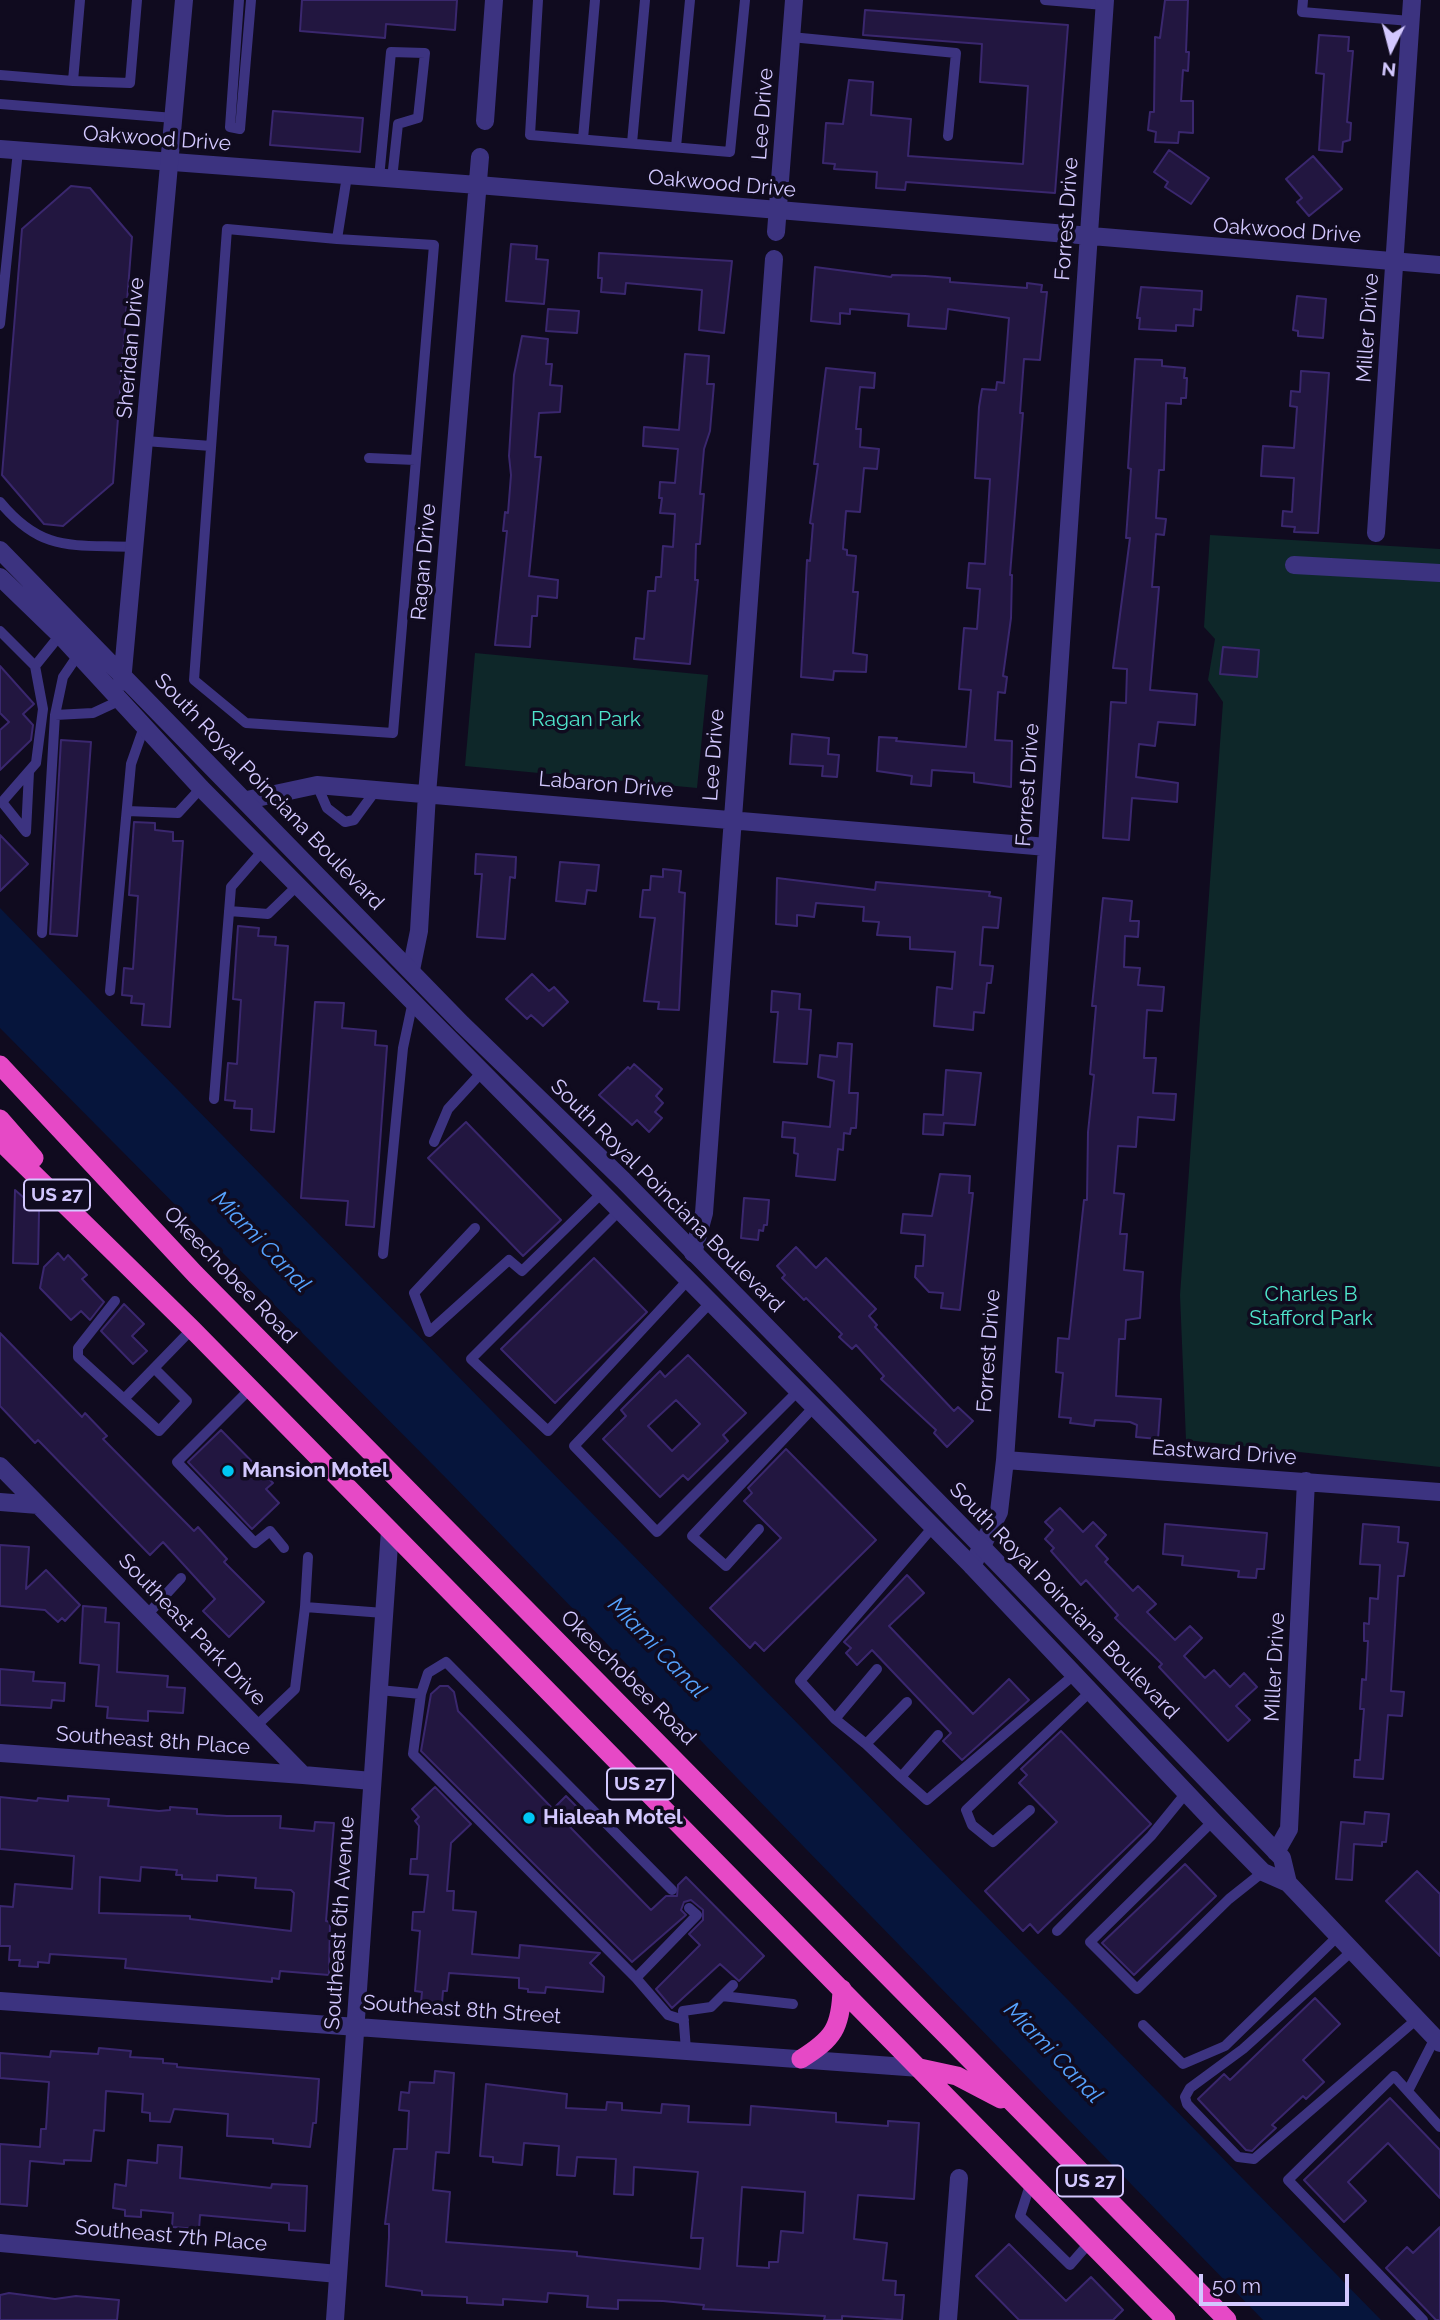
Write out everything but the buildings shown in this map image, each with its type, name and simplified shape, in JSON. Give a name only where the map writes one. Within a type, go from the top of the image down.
[{"type":"highway","name":"Okeechobee Road","points":[[0,1065],[195,1274],[1227,2320]]},
{"type":"highway","points":[[0,1119],[113,1250]]},
{"type":"highway","name":"US 27","points":[[0,1141],[192,1329],[920,2068],[1090,2242],[1159,2318]]},
{"type":"highway","points":[[801,2059],[822,2046],[835,2031],[841,2013],[842,1989]]},
{"type":"highway","points":[[920,2068],[957,2076],[1018,2107]]},
{"type":"street","name":"Sheridan Drive","points":[[121,700],[184,0]]},
{"type":"street","points":[[485,121],[494,0]]},
{"type":"street","name":"Lee Drive","points":[[776,232],[794,0]]},
{"type":"street","name":"Miller Drive","points":[[1376,533],[1412,0]]},
{"type":"street","name":"Forrest Drive","points":[[972,1566],[999,1513],[1004,1460],[1104,3]]},
{"type":"street","name":"Oakwood Drive","points":[[9,150],[478,185],[1089,238],[1440,265]]},
{"type":"street","name":"Ragan Drive","points":[[411,970],[419,931],[427,794],[480,158]]},
{"type":"street","name":"Lee Drive","points":[[693,1253],[704,1213],[775,259]]},
{"type":"street","name":"South Royal Poinciana Boulevard","points":[[0,550],[982,1547],[1282,1858],[1288,1883]]},
{"type":"street","points":[[1294,565],[1440,573]]},
{"type":"street","name":"South Royal Poinciana Boulevard","points":[[0,577],[60,635],[201,788],[264,849],[481,1073],[603,1192],[813,1408],[972,1566],[1263,1872],[1288,1883],[1438,2040]]},
{"type":"street","name":"Labaron Drive","points":[[247,800],[317,785],[732,818],[1047,847]]},
{"type":"street","name":"Eastward Drive","points":[[1004,1460],[1440,1492]]},
{"type":"street","name":"Southeast Park Drive","points":[[0,1466],[303,1775]]},
{"type":"street","name":"Miller Drive","points":[[1276,1852],[1289,1829],[1306,1481]]},
{"type":"street","points":[[0,1502],[38,1505]]},
{"type":"street","name":"Southeast 6th Avenue","points":[[335,2320],[390,1530]]},
{"type":"street","name":"Southeast 8th Place","points":[[0,1753],[303,1775]]},
{"type":"street","points":[[303,1775],[372,1782]]},
{"type":"street","name":"Southeast 8th Street","points":[[0,2001],[920,2068]]},
{"type":"street","points":[[948,2320],[959,2178]]},
{"type":"street","name":"Southeast 7th Place","points":[[0,2243],[338,2274]]},
{"type":"lane","points":[[73,81],[80,0]]},
{"type":"lane","points":[[0,75],[130,83],[137,0]]},
{"type":"lane","points":[[239,0],[230,127],[240,129],[250,0]]},
{"type":"lane","points":[[538,0],[530,135],[730,152],[745,0]]},
{"type":"lane","points":[[583,139],[595,0]]},
{"type":"lane","points":[[632,143],[645,0]]},
{"type":"lane","points":[[676,147],[690,0]]},
{"type":"lane","points":[[1045,0],[1104,3]]},
{"type":"lane","points":[[1303,0],[1302,12],[1410,21]]},
{"type":"lane","points":[[791,37],[956,53],[948,136]]},
{"type":"lane","points":[[391,52],[425,53],[418,118],[398,124],[386,179],[391,52]]},
{"type":"lane","points":[[0,104],[174,118]]},
{"type":"lane","points":[[0,324],[9,150]]},
{"type":"lane","points":[[337,239],[346,176]]},
{"type":"lane","points":[[227,229],[337,239],[433,245],[393,733],[246,723],[194,680],[227,229]]},
{"type":"lane","points":[[145,441],[211,446]]},
{"type":"lane","points":[[369,458],[415,460]]},
{"type":"lane","points":[[0,502],[27,531],[45,540],[135,547]]},
{"type":"lane","points":[[0,631],[35,666],[43,709],[36,763],[2,802],[26,831],[29,772]]},
{"type":"lane","points":[[35,666],[60,635]]},
{"type":"lane","points":[[42,933],[55,715],[63,677],[78,655]]},
{"type":"lane","points":[[55,715],[93,713],[121,700]]},
{"type":"lane","points":[[110,991],[131,764],[144,727]]},
{"type":"lane","points":[[317,785],[327,808],[345,822],[354,820],[376,789]]},
{"type":"lane","points":[[127,811],[178,813],[201,788]]},
{"type":"lane","points":[[214,1099],[231,887],[264,849]]},
{"type":"lane","points":[[229,911],[268,914],[298,885]]},
{"type":"lane","points":[[383,1254],[403,1048],[413,1001]]},
{"type":"lane","points":[[434,1142],[448,1109],[481,1073]]},
{"type":"lane","points":[[475,1228],[414,1293],[429,1332],[509,1260],[522,1271],[603,1192]]},
{"type":"lane","points":[[620,1210],[471,1359],[548,1431],[688,1280]]},
{"type":"lane","points":[[115,1301],[78,1348],[78,1357],[159,1432],[187,1401],[154,1368]]},
{"type":"lane","points":[[710,1303],[574,1446],[657,1532],[797,1391]]},
{"type":"lane","points":[[124,1399],[192,1329]]},
{"type":"lane","points":[[250,1389],[177,1462],[255,1543],[270,1531],[284,1548]]},
{"type":"lane","points":[[759,1529],[726,1566],[692,1536],[813,1408]]},
{"type":"lane","points":[[933,1527],[800,1681],[835,1719],[927,1800],[1075,1674]]},
{"type":"lane","points":[[256,1727],[295,1689],[308,1557]]},
{"type":"lane","points":[[146,1616],[181,1578]]},
{"type":"lane","points":[[305,1607],[384,1613]]},
{"type":"lane","points":[[672,1890],[446,1662],[428,1673],[421,1694],[413,1754],[636,1978],[668,2015],[684,2020]]},
{"type":"lane","points":[[835,1719],[877,1669]]},
{"type":"lane","points":[[379,1690],[421,1694]]},
{"type":"lane","points":[[1030,1811],[993,1842],[972,1825],[966,1810],[1091,1691]]},
{"type":"lane","points":[[866,1744],[907,1702]]},
{"type":"lane","points":[[901,1777],[938,1735]]},
{"type":"lane","points":[[1057,1931],[1151,1836],[1186,1793]]},
{"type":"lane","points":[[1213,1821],[1090,1942],[1137,1989],[1230,1899],[1263,1872]]},
{"type":"lane","points":[[636,1978],[696,1915],[689,1908]]},
{"type":"lane","points":[[1143,2025],[1183,2064],[1225,2046],[1338,1936]]},
{"type":"lane","points":[[1352,1951],[1243,2049],[1190,2088],[1185,2096],[1187,2104],[1238,2157],[1254,2159],[1417,2019]]},
{"type":"lane","points":[[686,2050],[683,2011],[711,2007],[733,1985]]},
{"type":"lane","points":[[722,1996],[793,2004]]},
{"type":"lane","points":[[1408,2091],[1438,2040]]},
{"type":"lane","points":[[1423,2320],[1288,2180],[1394,2076],[1440,2127]]},
{"type":"lane","points":[[1031,2182],[1020,2216],[1070,2265],[1090,2242]]},
{"type":"green space","name":"Charles B Stafford Park","points":[[1210,535],[1440,549],[1440,1467],[1186,1440],[1180,1295],[1223,702],[1208,680],[1215,639],[1204,627]]},
{"type":"green space","name":"Ragan Park","points":[[475,653],[708,675],[697,788],[465,766]]},
{"type":"water","name":"Miami Canal","points":[[0,908],[1381,2320],[1263,2320],[446,1478],[0,1028]]},
{"type":"place","name":"Mansion Motel","points":[[228,1471]]},
{"type":"place","name":"Hialeah Motel","points":[[529,1818]]}]
